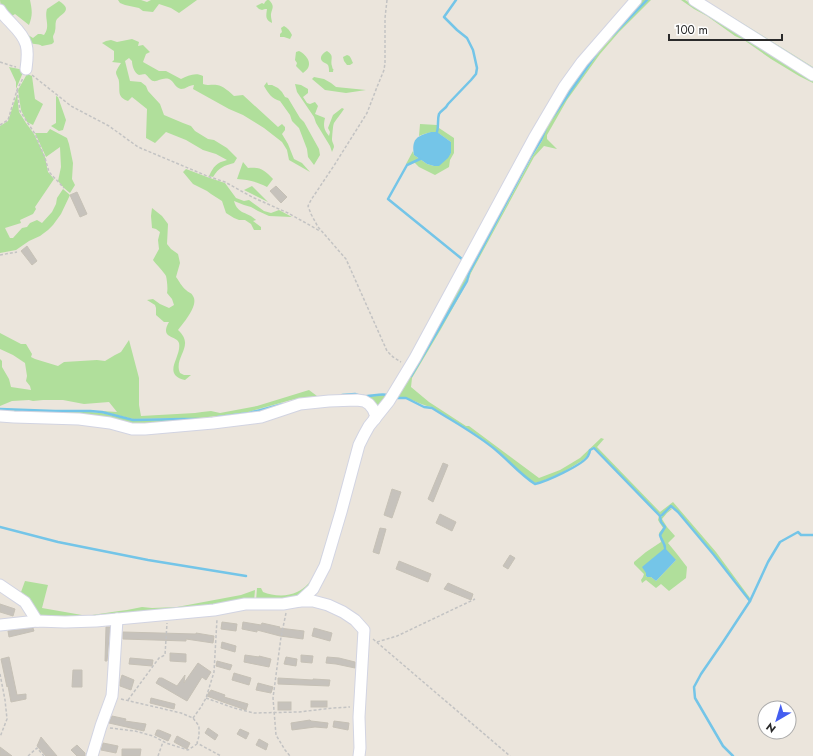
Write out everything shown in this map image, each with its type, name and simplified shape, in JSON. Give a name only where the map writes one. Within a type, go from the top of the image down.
[{"type":"street","points":[[300,601],[313,589],[325,566],[359,445],[364,435],[374,419],[389,401],[407,372],[534,138],[564,87],[582,62],[636,0]]},
{"type":"street","points":[[694,0],[813,75]]},
{"type":"street","points":[[0,10],[21,34],[26,44],[28,55],[26,70]]},
{"type":"street","points":[[0,416],[79,419],[110,423],[132,429],[145,429],[261,417],[300,404],[357,400],[364,401],[369,404],[375,414],[374,419]]},
{"type":"street","points":[[0,585],[25,602],[37,621]]},
{"type":"street","points":[[0,625],[37,621],[65,622],[167,615],[219,609],[245,604],[282,604],[300,601],[328,605],[355,620],[364,630],[359,717],[359,756]]},
{"type":"street","points":[[92,756],[112,696],[117,619]]},
{"type":"path","points":[[387,0],[385,18],[384,70],[367,113],[308,206],[322,232],[346,259],[387,351],[402,363],[407,372]]},
{"type":"path","points":[[0,62],[26,70],[71,106],[109,126],[138,148],[225,182],[288,213],[322,232]]},
{"type":"path","points":[[0,125],[8,120],[17,90],[26,70]]},
{"type":"path","points":[[17,90],[20,111],[35,134],[49,172],[64,188]]},
{"type":"path","points":[[0,255],[17,252]]},
{"type":"path","points":[[377,642],[397,636],[475,600]]},
{"type":"path","points":[[288,603],[281,637],[273,698],[276,735],[290,756]]},
{"type":"path","points":[[193,718],[206,698],[214,672],[219,609]]},
{"type":"path","points":[[128,700],[159,658],[165,655],[167,615]]},
{"type":"path","points":[[364,630],[510,756]]},
{"type":"path","points":[[0,674],[7,719],[0,737]]},
{"type":"path","points":[[101,726],[135,731],[153,736],[163,742],[188,750],[197,743],[199,736],[198,726],[193,718],[181,713],[112,696]]},
{"type":"path","points":[[206,698],[254,713],[299,712],[333,708],[360,707]]},
{"type":"path","points":[[158,756],[163,742]]},
{"type":"path","points":[[197,743],[221,756]]},
{"type":"path","points":[[28,756],[37,748],[44,756]]},
{"type":"green space","points":[[0,0],[30,0],[32,12],[29,25],[15,14],[9,18],[1,7]]},
{"type":"green space","points":[[118,0],[141,0],[147,2],[151,0],[197,0],[179,13],[171,8],[159,4],[153,12],[143,11],[139,8],[120,3]]},
{"type":"green space","points":[[267,0],[271,2],[273,6],[271,16],[272,23],[266,18],[267,9],[262,10],[256,6],[262,3],[264,4]]},
{"type":"green space","points":[[640,0],[646,0],[644,4],[617,29],[592,58],[545,127],[541,140],[468,273],[466,281],[443,322],[402,388],[376,422],[363,443],[345,504],[348,511],[346,510],[344,507],[365,435],[392,400],[414,364],[565,88],[582,66]]},
{"type":"green space","points":[[648,0],[651,0],[619,32],[600,54],[567,100],[547,135],[547,139],[557,149],[544,146],[534,157],[468,281],[470,273],[542,141],[546,127],[602,48]]},
{"type":"green space","points":[[681,0],[685,0],[813,81],[813,83],[771,59]]},
{"type":"green space","points":[[699,0],[705,0],[813,67],[813,72]]},
{"type":"green space","points":[[59,1],[64,4],[66,10],[56,21],[53,37],[54,42],[52,44],[42,46],[28,42],[20,30],[33,38],[38,34],[44,35],[47,29],[47,9]]},
{"type":"green space","points":[[284,26],[292,35],[290,39],[280,37],[282,32],[281,28]]},
{"type":"green space","points":[[132,39],[139,42],[138,46],[143,45],[150,52],[146,54],[143,62],[159,71],[166,71],[181,79],[194,74],[203,76],[203,84],[219,86],[226,89],[234,96],[243,95],[278,127],[282,124],[285,127],[285,130],[282,134],[294,159],[302,163],[310,172],[289,160],[287,150],[282,142],[264,128],[243,115],[193,89],[194,85],[181,89],[169,79],[153,81],[145,74],[137,74],[133,67],[132,61],[129,58],[125,61],[130,81],[141,82],[146,86],[148,91],[160,104],[164,115],[191,126],[195,131],[208,139],[214,140],[227,148],[237,158],[234,163],[220,169],[213,177],[209,176],[214,167],[220,162],[227,160],[166,132],[155,143],[146,138],[147,109],[132,97],[128,101],[122,98],[119,91],[119,81],[116,75],[117,69],[121,63],[112,62],[114,60],[114,51],[102,43],[111,40],[117,42]]},
{"type":"green space","points":[[299,51],[305,55],[309,63],[307,70],[303,73],[296,66],[296,52]]},
{"type":"green space","points":[[327,51],[332,56],[333,72],[329,72],[328,65],[321,60],[322,55]]},
{"type":"green space","points":[[347,55],[353,63],[350,65],[347,65],[344,61],[343,57]]},
{"type":"green space","points":[[9,67],[24,70],[16,89],[16,82]]},
{"type":"green space","points":[[27,74],[32,76],[35,99],[43,104],[33,125],[27,122],[21,110],[18,90]]},
{"type":"green space","points":[[314,77],[324,79],[336,87],[366,90],[346,93],[325,90],[312,79]]},
{"type":"green space","points":[[267,82],[268,85],[278,88],[285,97],[288,98],[304,122],[319,149],[320,155],[314,165],[308,157],[307,149],[299,128],[292,121],[290,115],[280,101],[272,97],[267,91],[264,86]]},
{"type":"green space","points":[[295,84],[301,85],[308,89],[308,93],[303,97],[307,103],[310,104],[315,102],[318,106],[315,114],[325,118],[324,128],[329,136],[330,132],[328,128],[333,115],[342,108],[344,109],[334,124],[332,140],[334,147],[332,152],[314,117],[297,92]]},
{"type":"green space","points":[[17,94],[19,112],[34,134],[45,157],[48,172],[54,179],[35,207],[36,209],[33,214],[20,220],[21,223],[5,228],[10,238],[13,238],[22,228],[27,227],[30,223],[37,220],[42,223],[52,212],[57,198],[63,189],[70,195],[61,214],[48,230],[16,250],[0,253],[0,126],[8,121]]},
{"type":"green space","points":[[56,96],[58,97],[66,120],[63,130],[59,131],[51,126],[56,123]]},
{"type":"green space","points":[[420,124],[437,125],[437,131],[439,128],[454,138],[454,153],[450,160],[449,167],[435,175],[419,167],[414,162],[416,161],[406,164],[413,151],[414,155],[427,164],[434,166],[451,153],[451,142],[439,134],[433,132],[419,136]]},
{"type":"green space","points":[[50,129],[67,138],[69,144],[73,163],[72,179],[75,185],[70,193],[58,181],[61,167],[60,147],[46,157],[35,133],[47,133]]},
{"type":"green space","points":[[243,162],[248,168],[262,170],[273,179],[267,187],[252,181],[237,179]]},
{"type":"green space","points":[[186,169],[225,183],[236,198],[244,201],[249,200],[264,211],[271,213],[279,210],[292,217],[269,216],[234,201],[240,211],[253,217],[256,220],[253,221],[261,227],[261,230],[254,230],[251,224],[245,220],[239,220],[226,213],[222,201],[193,184],[183,172]]},
{"type":"green space","points":[[252,186],[268,202],[244,190]]},
{"type":"green space","points":[[152,208],[162,216],[168,224],[167,244],[178,254],[180,263],[176,277],[183,287],[191,293],[194,300],[190,313],[178,330],[185,341],[185,346],[179,362],[180,373],[184,375],[191,375],[185,380],[174,374],[173,369],[178,354],[178,340],[167,334],[166,327],[169,322],[164,322],[156,315],[155,305],[147,300],[153,299],[169,308],[174,305],[172,299],[167,293],[166,276],[153,260],[159,249],[158,240],[160,232],[152,228]]},
{"type":"green space","points":[[468,281],[412,378],[411,387],[429,402],[466,426],[469,426],[539,478],[560,470],[580,458],[601,438],[604,439],[597,447],[660,512],[673,502],[716,552],[750,598],[749,600],[736,581],[730,576],[714,554],[678,511],[671,505],[660,515],[594,447],[590,449],[588,455],[579,463],[563,472],[535,483],[482,438],[465,427],[432,407],[407,398],[397,397],[417,367]]},
{"type":"green space","points":[[0,333],[21,344],[26,344],[32,354],[31,357],[58,366],[64,362],[105,361],[121,352],[129,340],[139,378],[139,405],[141,416],[211,411],[220,413],[257,406],[309,390],[317,396],[291,400],[248,412],[201,418],[133,419],[101,411],[117,412],[109,402],[84,404],[63,400],[29,400],[12,401],[0,406],[0,359],[11,387],[31,390],[26,381],[27,376],[25,363],[0,349]]},
{"type":"green space","points":[[387,396],[378,411],[368,401],[146,427],[0,413],[0,409],[90,412],[102,413],[135,421],[182,419],[202,420],[250,413],[302,400]]},
{"type":"green space","points":[[345,478],[320,572],[299,598],[256,601],[257,588],[261,588],[263,592],[271,594],[289,595],[303,589],[313,577],[317,571]]},
{"type":"green space","points":[[671,508],[672,509],[662,519],[675,536],[668,543],[687,567],[686,578],[669,591],[661,584],[656,588],[646,580],[642,583],[641,580],[644,574],[634,564],[634,562],[646,552],[661,542],[659,533],[663,528],[658,520],[659,516],[661,517]],"holes":[[[676,560],[656,581],[651,577],[647,577],[646,573]]]},
{"type":"green space","points":[[0,579],[21,592],[25,581],[48,585],[42,608],[82,615],[92,615],[142,607],[177,607],[241,595],[255,590],[254,601],[91,620],[41,616],[0,584]]},
{"type":"water","points":[[431,132],[437,132],[451,142],[451,153],[439,166],[427,164],[414,155],[413,145],[416,139]]},
{"type":"water","points":[[665,548],[676,560],[656,581],[651,577],[646,576],[646,573],[642,567]]},
{"type":"building","points":[[276,186],[287,197],[281,203],[270,191]]},
{"type":"building","points":[[77,192],[87,214],[80,217],[70,195]]},
{"type":"building","points":[[27,246],[37,261],[32,265],[21,251]]},
{"type":"building","points":[[443,463],[448,465],[433,502],[428,499]]},
{"type":"building","points":[[392,489],[401,492],[392,518],[384,515]]},
{"type":"building","points":[[440,514],[456,522],[452,531],[436,523]]},
{"type":"building","points":[[380,528],[386,529],[379,554],[373,552]]},
{"type":"building","points":[[510,555],[515,558],[508,569],[503,566]]},
{"type":"building","points":[[399,561],[431,574],[428,582],[396,569]]},
{"type":"building","points":[[448,583],[473,594],[471,600],[444,589]]},
{"type":"building","points":[[0,604],[15,609],[13,616],[0,612]]},
{"type":"building","points":[[222,622],[237,624],[236,631],[221,629]]},
{"type":"building","points":[[243,622],[261,625],[262,623],[280,627],[279,628],[304,631],[303,639],[280,636],[257,630],[257,632],[242,629]]},
{"type":"building","points":[[106,627],[110,627],[107,661],[105,661]]},
{"type":"building","points":[[33,628],[34,631],[9,637],[8,631]]},
{"type":"building","points":[[314,628],[332,633],[330,641],[312,636]]},
{"type":"building","points":[[123,632],[196,633],[214,636],[213,643],[186,639],[186,641],[123,639]]},
{"type":"building","points":[[222,642],[236,646],[235,652],[221,648]]},
{"type":"building","points":[[170,653],[186,654],[186,662],[170,661]]},
{"type":"building","points":[[245,655],[271,659],[269,667],[244,662]]},
{"type":"building","points":[[301,655],[313,656],[312,663],[301,662]]},
{"type":"building","points":[[9,657],[17,695],[26,694],[26,699],[11,702],[1,659]]},
{"type":"building","points":[[286,657],[297,659],[296,666],[284,664]]},
{"type":"building","points":[[327,657],[355,662],[355,668],[326,663]]},
{"type":"building","points":[[130,658],[153,660],[152,666],[129,664]]},
{"type":"building","points":[[217,661],[232,665],[230,670],[216,666]]},
{"type":"building","points":[[198,663],[211,672],[206,680],[202,677],[187,701],[156,683],[159,678],[162,678],[177,686],[185,675],[184,683]]},
{"type":"building","points":[[73,670],[82,670],[82,687],[72,687]]},
{"type":"building","points":[[234,673],[251,678],[249,685],[232,680]]},
{"type":"building","points":[[122,675],[134,680],[131,690],[120,686]]},
{"type":"building","points":[[278,678],[330,680],[329,686],[278,684]]},
{"type":"building","points":[[258,683],[273,687],[271,693],[256,690]]},
{"type":"building","points":[[211,690],[225,695],[224,697],[248,704],[246,710],[207,696]]},
{"type":"building","points":[[151,698],[175,704],[174,709],[150,703]]},
{"type":"building","points":[[311,701],[327,701],[327,707],[311,707]]},
{"type":"building","points":[[278,702],[291,702],[291,710],[278,710]]},
{"type":"building","points":[[112,716],[126,719],[125,721],[146,724],[144,731],[109,723]]},
{"type":"building","points":[[310,720],[328,723],[327,728],[315,727],[292,730],[291,723]]},
{"type":"building","points":[[334,721],[349,723],[348,730],[333,727]]},
{"type":"building","points":[[208,728],[218,735],[215,740],[205,733]]},
{"type":"building","points":[[240,729],[249,733],[246,739],[237,734]]},
{"type":"building","points":[[157,730],[171,735],[168,741],[155,735]]},
{"type":"building","points":[[177,736],[190,743],[187,749],[174,742]]},
{"type":"building","points":[[41,737],[57,756],[46,756],[37,746]]},
{"type":"building","points":[[259,739],[268,744],[266,750],[256,745]]},
{"type":"building","points":[[103,743],[118,746],[116,753],[101,750]]},
{"type":"building","points":[[77,745],[85,753],[85,756],[77,756],[71,750]]},
{"type":"building","points":[[0,747],[12,756],[0,756]]},
{"type":"building","points":[[122,749],[141,749],[140,756],[122,756]]},
{"type":"waterway","points":[[437,132],[439,114],[476,74],[477,68],[473,50],[467,38],[444,17],[456,0]]},
{"type":"waterway","points":[[612,36],[647,0]]},
{"type":"waterway","points":[[552,118],[599,50]]},
{"type":"waterway","points":[[411,376],[467,281],[469,273],[541,140],[546,128]]},
{"type":"waterway","points":[[420,159],[407,165],[388,199],[462,259]]},
{"type":"waterway","points":[[363,396],[382,394],[388,395]]},
{"type":"waterway","points":[[342,395],[358,395]]},
{"type":"waterway","points":[[396,398],[406,398],[424,407],[432,408],[465,428],[482,439],[535,484],[555,477],[579,464],[585,460],[590,450],[594,448],[660,516],[671,506],[678,512],[750,601],[768,562],[780,542],[798,532],[801,535],[813,535]]},
{"type":"waterway","points":[[218,417],[249,413],[283,404]]},
{"type":"waterway","points":[[0,409],[90,411],[102,412],[133,420],[199,419]]},
{"type":"waterway","points":[[660,516],[661,522],[665,527],[660,535],[665,548]]},
{"type":"waterway","points":[[0,527],[58,542],[148,560],[246,576]]},
{"type":"waterway","points":[[733,756],[723,746],[695,698],[694,687],[701,674],[750,601]]}]
